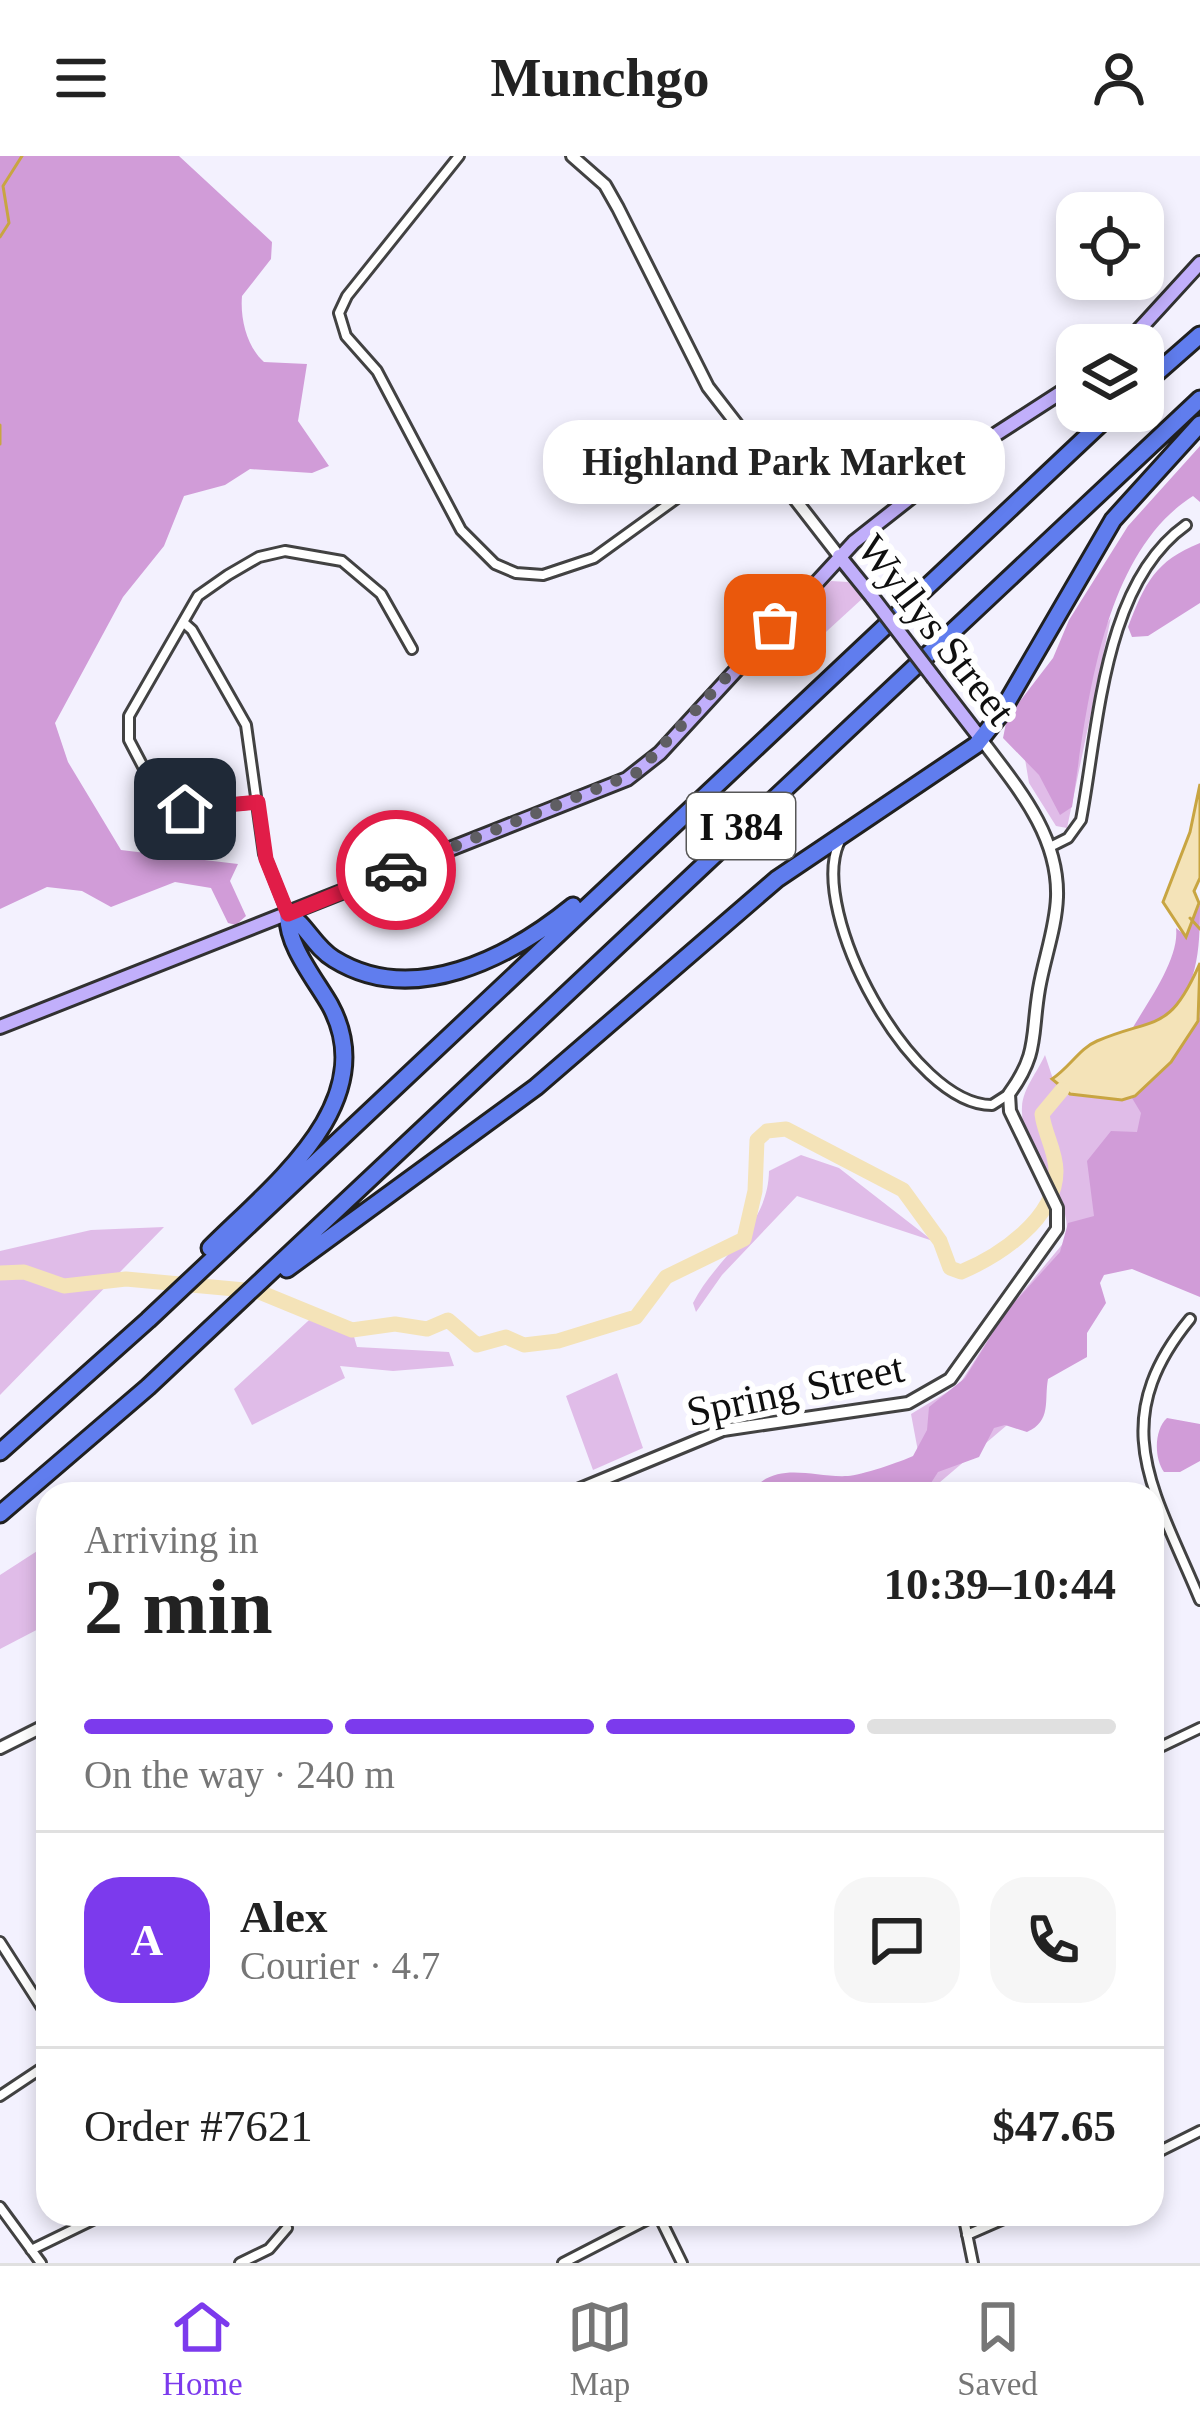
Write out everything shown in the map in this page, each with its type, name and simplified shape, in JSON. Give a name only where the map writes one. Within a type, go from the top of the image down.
[{"type":"highway","points":[[1164,367],[1200,335]]},
{"type":"highway","name":"I 384","points":[[293,1257],[1200,399]]},
{"type":"highway","points":[[36,1482],[293,1257],[536,1087],[741,908],[981,740],[1113,520],[1200,424]]},
{"type":"highway","name":"I 384","points":[[217,1248],[1092,432]]},
{"type":"highway","points":[[288,914],[321,950],[347,966],[388,977],[432,976],[512,948],[633,862]]},
{"type":"highway","points":[[0,1451],[172,1297],[184,1275],[217,1248],[319,1130],[344,1086],[343,1034],[288,928],[288,914]]},
{"type":"highway","points":[[0,1514],[36,1482]]},
{"type":"main road","points":[[1144,324],[1200,263]]},
{"type":"main road","points":[[0,1027],[638,772],[839,556],[939,472],[1056,396]]},
{"type":"main road","name":"Wyllys Street","points":[[839,556],[981,740]]},
{"type":"street","points":[[458,156],[347,296],[339,314],[346,336],[377,370],[476,548],[516,573],[570,570],[749,446]]},
{"type":"street","name":"Wyllys Street","points":[[572,156],[605,185],[689,355],[749,446],[839,556]]},
{"type":"street","points":[[845,831],[832,874],[858,969],[884,1020],[945,1088],[982,1105],[1009,1094],[1030,1066],[1035,1047],[1039,990],[1057,899],[1050,847],[1068,838],[1081,820],[1127,597],[1170,537],[1186,525]]},
{"type":"street","points":[[258,802],[185,809],[161,801],[129,740],[129,716],[198,596],[259,557],[314,552],[342,561],[367,578],[412,649]]},
{"type":"street","points":[[183,622],[246,724],[266,859],[288,914]]},
{"type":"street","name":"Wyllys Street","points":[[981,740],[1022,793],[1050,847]]},
{"type":"street","name":"Spring Street","points":[[594,1482],[723,1430],[908,1403],[939,1388],[961,1367],[1006,1297],[1054,1240],[1058,1216],[1010,1111],[1009,1094]]},
{"type":"street","points":[[1150,1482],[1140,1432],[1154,1369],[1190,1319]]},
{"type":"street","points":[[603,1478],[605,1482]]},
{"type":"street","points":[[1164,1515],[1200,1600]]},
{"type":"street","points":[[1164,1745],[1200,1728]]},
{"type":"street","points":[[0,1748],[36,1730]]},
{"type":"street","points":[[0,1942],[36,1998]]},
{"type":"street","points":[[0,2096],[36,2072]]},
{"type":"street","points":[[1164,2149],[1200,2131]]},
{"type":"street","points":[[0,2207],[41,2263]]},
{"type":"street","points":[[32,2250],[80,2226]]},
{"type":"street","points":[[563,2263],[635,2226]]},
{"type":"street","points":[[664,2226],[682,2263]]},
{"type":"street","points":[[965,2226],[973,2263]]},
{"type":"street","points":[[967,2235],[988,2226]]},
{"type":"street","points":[[240,2263],[269,2249],[287,2228]]},
{"type":"shaded area","points":[[0,156],[179,156],[272,242],[271,259],[242,296],[246,332],[264,362],[307,364],[298,421],[329,466],[312,473],[250,469],[225,485],[184,496],[164,546],[123,597],[55,723],[68,762],[121,850],[238,864],[230,881],[246,916],[236,925],[228,923],[211,888],[175,882],[111,907],[82,891],[47,887],[0,909]]},
{"type":"shaded area","points":[[1200,446],[1200,502],[1193,496],[1162,522],[1137,555],[1118,594],[1093,681],[1072,807],[1060,815],[1039,775],[1003,738],[1007,718],[1053,658],[1069,620],[1128,526]]},
{"type":"shaded area","points":[[1200,543],[1200,603],[1148,636],[1132,637],[1128,627],[1154,575],[1172,558]]},
{"type":"shaded area","points":[[831,581],[848,582],[863,598],[815,642],[786,621]]},
{"type":"shaded area","points":[[1111,617],[1067,828],[1056,826],[1029,783],[1025,759]]},
{"type":"shaded area","points":[[1200,784],[1200,878],[1194,891],[1199,903],[1186,937],[1163,902],[1190,832]]},
{"type":"shaded area","points":[[1200,904],[1196,965],[1182,999],[1153,1023],[1131,1031],[1167,967],[1176,928],[1186,936]]},
{"type":"shaded area","points":[[1200,963],[1200,1267],[1133,1221],[1027,1408],[940,1482],[924,1482],[911,1414],[959,1385],[1005,1313],[1066,1240],[1062,1205],[1023,1125],[1023,1100],[1045,1055],[1053,1079],[1100,1039],[1147,1028],[1189,988]]},
{"type":"shaded area","points":[[1200,963],[1198,1021],[1171,1062],[1135,1096],[1122,1100],[1070,1094],[1052,1079],[1091,1044],[1169,1012]]},
{"type":"shaded area","points":[[1200,1017],[1200,1297],[1132,1269],[1104,1275],[1100,1283],[1106,1303],[1087,1333],[1087,1357],[1048,1379],[1040,1422],[1027,1432],[1005,1425],[994,1428],[979,1457],[938,1472],[932,1482],[761,1482],[782,1473],[854,1475],[913,1456],[927,1430],[929,1407],[965,1378],[1005,1313],[1060,1252],[1068,1223],[1094,1216],[1087,1161],[1111,1131],[1137,1132],[1141,1113],[1132,1098],[1171,1062]]},
{"type":"shaded area","points":[[801,1155],[839,1168],[933,1241],[797,1196],[722,1275],[696,1312],[693,1303],[703,1286],[760,1209],[769,1171]]},
{"type":"shaded area","points":[[164,1227],[0,1395],[0,1251],[91,1230]]},
{"type":"shaded area","points":[[320,1310],[350,1323],[357,1347],[449,1352],[454,1366],[393,1371],[340,1366],[345,1378],[252,1425],[234,1389]]},
{"type":"shaded area","points":[[617,1373],[643,1448],[593,1470],[566,1396]]},
{"type":"shaded area","points":[[1167,1418],[1200,1424],[1200,1461],[1180,1472],[1164,1472],[1158,1459],[1158,1437]]},
{"type":"shaded area","points":[[36,1552],[36,1630],[0,1649],[0,1575]]},
{"type":"waterway","points":[[0,237],[9,223],[3,186],[22,156]]},
{"type":"waterway","points":[[0,425],[0,444]]},
{"type":"waterway","points":[[1190,918],[1200,929]]},
{"type":"waterway","points":[[0,1273],[24,1272],[64,1286],[126,1279],[257,1291],[352,1330],[395,1324],[427,1329],[448,1320],[477,1345],[506,1337],[524,1345],[558,1341],[636,1317],[666,1277],[744,1239],[755,1191],[757,1140],[767,1131],[786,1129],[903,1190],[940,1241],[950,1268],[961,1272],[1008,1246],[1046,1205],[1056,1171],[1042,1114],[1062,1090]]},
{"type":"way so far","points":[[396,870],[638,772],[775,625]]},
{"type":"place","name":"Highland Park Market","points":[[775,625]]},
{"type":"route","points":[[185,809],[258,802],[266,859],[288,914],[396,870]]}]
